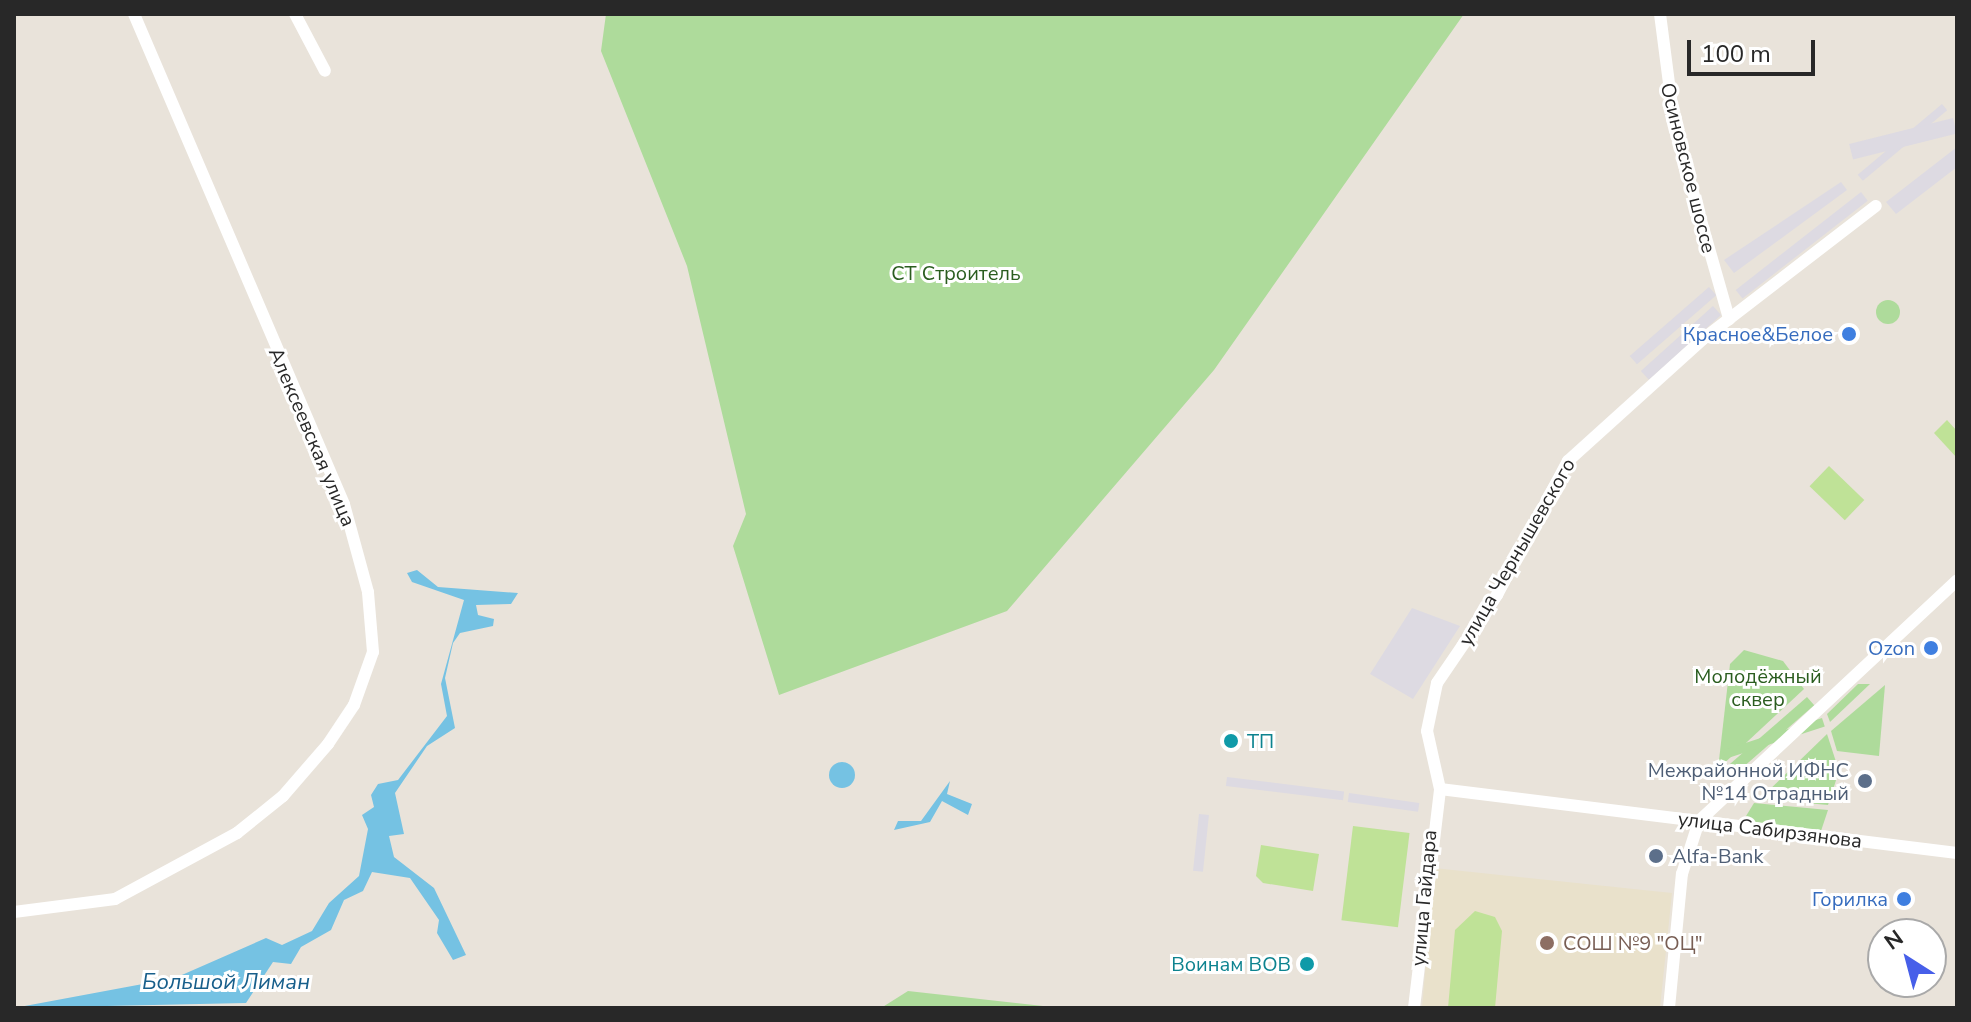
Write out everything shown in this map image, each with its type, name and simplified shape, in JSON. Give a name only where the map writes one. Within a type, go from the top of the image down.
[{"type":"street","name":"Алексеевская улица","points":[[14,912],[115,899],[237,833],[283,796],[328,744],[354,705],[373,652],[368,592],[344,504],[134,14]]},
{"type":"street","points":[[295,14],[325,71]]},
{"type":"street","name":"Осиновское шоссе","points":[[1660,14],[1675,129],[1729,319]]},
{"type":"street","name":"улица Чернышевского","points":[[1440,789],[1427,731],[1437,683],[1497,595],[1561,474],[1592,436],[1729,319],[1876,206]]},
{"type":"street","points":[[1669,1008],[1682,874],[1699,821],[1957,580]]},
{"type":"street","name":"улица Сабирзянова","points":[[1440,789],[1957,853]]},
{"type":"street","name":"улица Гайдара","points":[[1414,1008],[1440,789]]},
{"type":"shaded area","points":[[1942,104],[1947,110],[1863,181],[1858,175]]},
{"type":"shaded area","points":[[1953,118],[1957,134],[1853,159],[1849,144]]},
{"type":"shaded area","points":[[1957,147],[1957,167],[1896,214],[1886,202]]},
{"type":"shaded area","points":[[1841,182],[1847,190],[1734,273],[1724,260]]},
{"type":"shaded area","points":[[1861,192],[1868,201],[1742,299],[1736,290]]},
{"type":"shaded area","points":[[1709,287],[1716,295],[1637,364],[1630,356]]},
{"type":"shaded area","points":[[1713,306],[1721,315],[1649,380],[1641,371]]},
{"type":"shaded area","points":[[1412,608],[1460,626],[1413,699],[1370,674]]},
{"type":"shaded area","points":[[1227,777],[1344,791],[1343,800],[1226,786]]},
{"type":"shaded area","points":[[1349,793],[1419,803],[1418,812],[1348,802]]},
{"type":"shaded area","points":[[1199,814],[1209,815],[1203,872],[1193,871]]},
{"type":"shaded area","name":"СОШ №9 \"ОЦ\"","points":[[1434,868],[1672,893],[1660,1008],[1422,1008]]},
{"type":"green space","name":"СТ Строитель","points":[[606,14],[1464,14],[1214,370],[1007,611],[779,695],[733,546],[746,514],[687,266],[601,51]]},
{"type":"green space","points":[[1888,300],[1897,303],[1900,312],[1897,321],[1888,324],[1879,321],[1876,312],[1879,303]]},
{"type":"green space","points":[[1947,420],[1957,431],[1957,458],[1934,433]]},
{"type":"green space","points":[[1829,466],[1864,500],[1845,520],[1810,486]]},
{"type":"green space","name":"Молодёжный сквер","points":[[1744,650],[1783,661],[1804,689],[1718,769],[1730,664]]},
{"type":"green space","points":[[1858,684],[1870,684],[1830,722],[1827,714]]},
{"type":"green space","points":[[1885,685],[1879,756],[1837,751],[1831,731]]},
{"type":"green space","points":[[1807,697],[1814,705],[1732,777],[1725,769]]},
{"type":"green space","points":[[1822,718],[1825,727],[1726,759],[1723,750]]},
{"type":"green space","points":[[1827,734],[1839,771],[1828,805],[1760,799]]},
{"type":"green space","points":[[1754,803],[1828,810],[1821,831],[1743,821]]},
{"type":"green space","points":[[1353,826],[1410,833],[1398,927],[1341,920]]},
{"type":"green space","points":[[1261,845],[1319,854],[1313,891],[1263,883],[1256,876]]},
{"type":"green space","points":[[1475,911],[1495,917],[1502,931],[1495,1008],[1448,1008],[1455,930]]},
{"type":"green space","points":[[908,991],[1052,1007],[1058,1008],[881,1008]]},
{"type":"water","name":"Большой Лиман","points":[[417,570],[438,587],[518,593],[511,604],[476,605],[478,615],[494,619],[493,626],[460,633],[453,643],[445,678],[455,728],[427,746],[395,793],[404,834],[389,836],[394,857],[434,888],[466,955],[453,960],[437,933],[439,920],[410,878],[372,872],[363,891],[344,900],[331,930],[301,947],[291,964],[273,962],[246,1003],[14,1008],[175,978],[266,938],[282,945],[312,931],[329,903],[359,876],[368,829],[362,815],[374,807],[371,795],[378,784],[398,780],[447,716],[441,684],[464,600],[412,582],[407,573]]},
{"type":"water","points":[[842,762],[851,766],[855,775],[851,784],[842,788],[833,784],[829,775],[833,766]]},
{"type":"water","points":[[950,781],[947,794],[972,804],[968,815],[942,801],[930,822],[894,830],[898,821],[921,821]]},
{"type":"place","name":"Красное&Белое","points":[[1849,334]]},
{"type":"place","name":"Ozon","points":[[1931,648]]},
{"type":"place","name":"ТП","points":[[1231,741]]},
{"type":"place","name":"Межрайонной ИФНС №14 Отрадный","points":[[1865,781]]},
{"type":"place","name":"Alfa-Bank","points":[[1656,856]]},
{"type":"place","name":"Горилка","points":[[1904,899]]},
{"type":"place","name":"СОШ №9 \"ОЦ\"","points":[[1547,943]]},
{"type":"place","name":"Воинам ВОВ","points":[[1307,964]]}]
